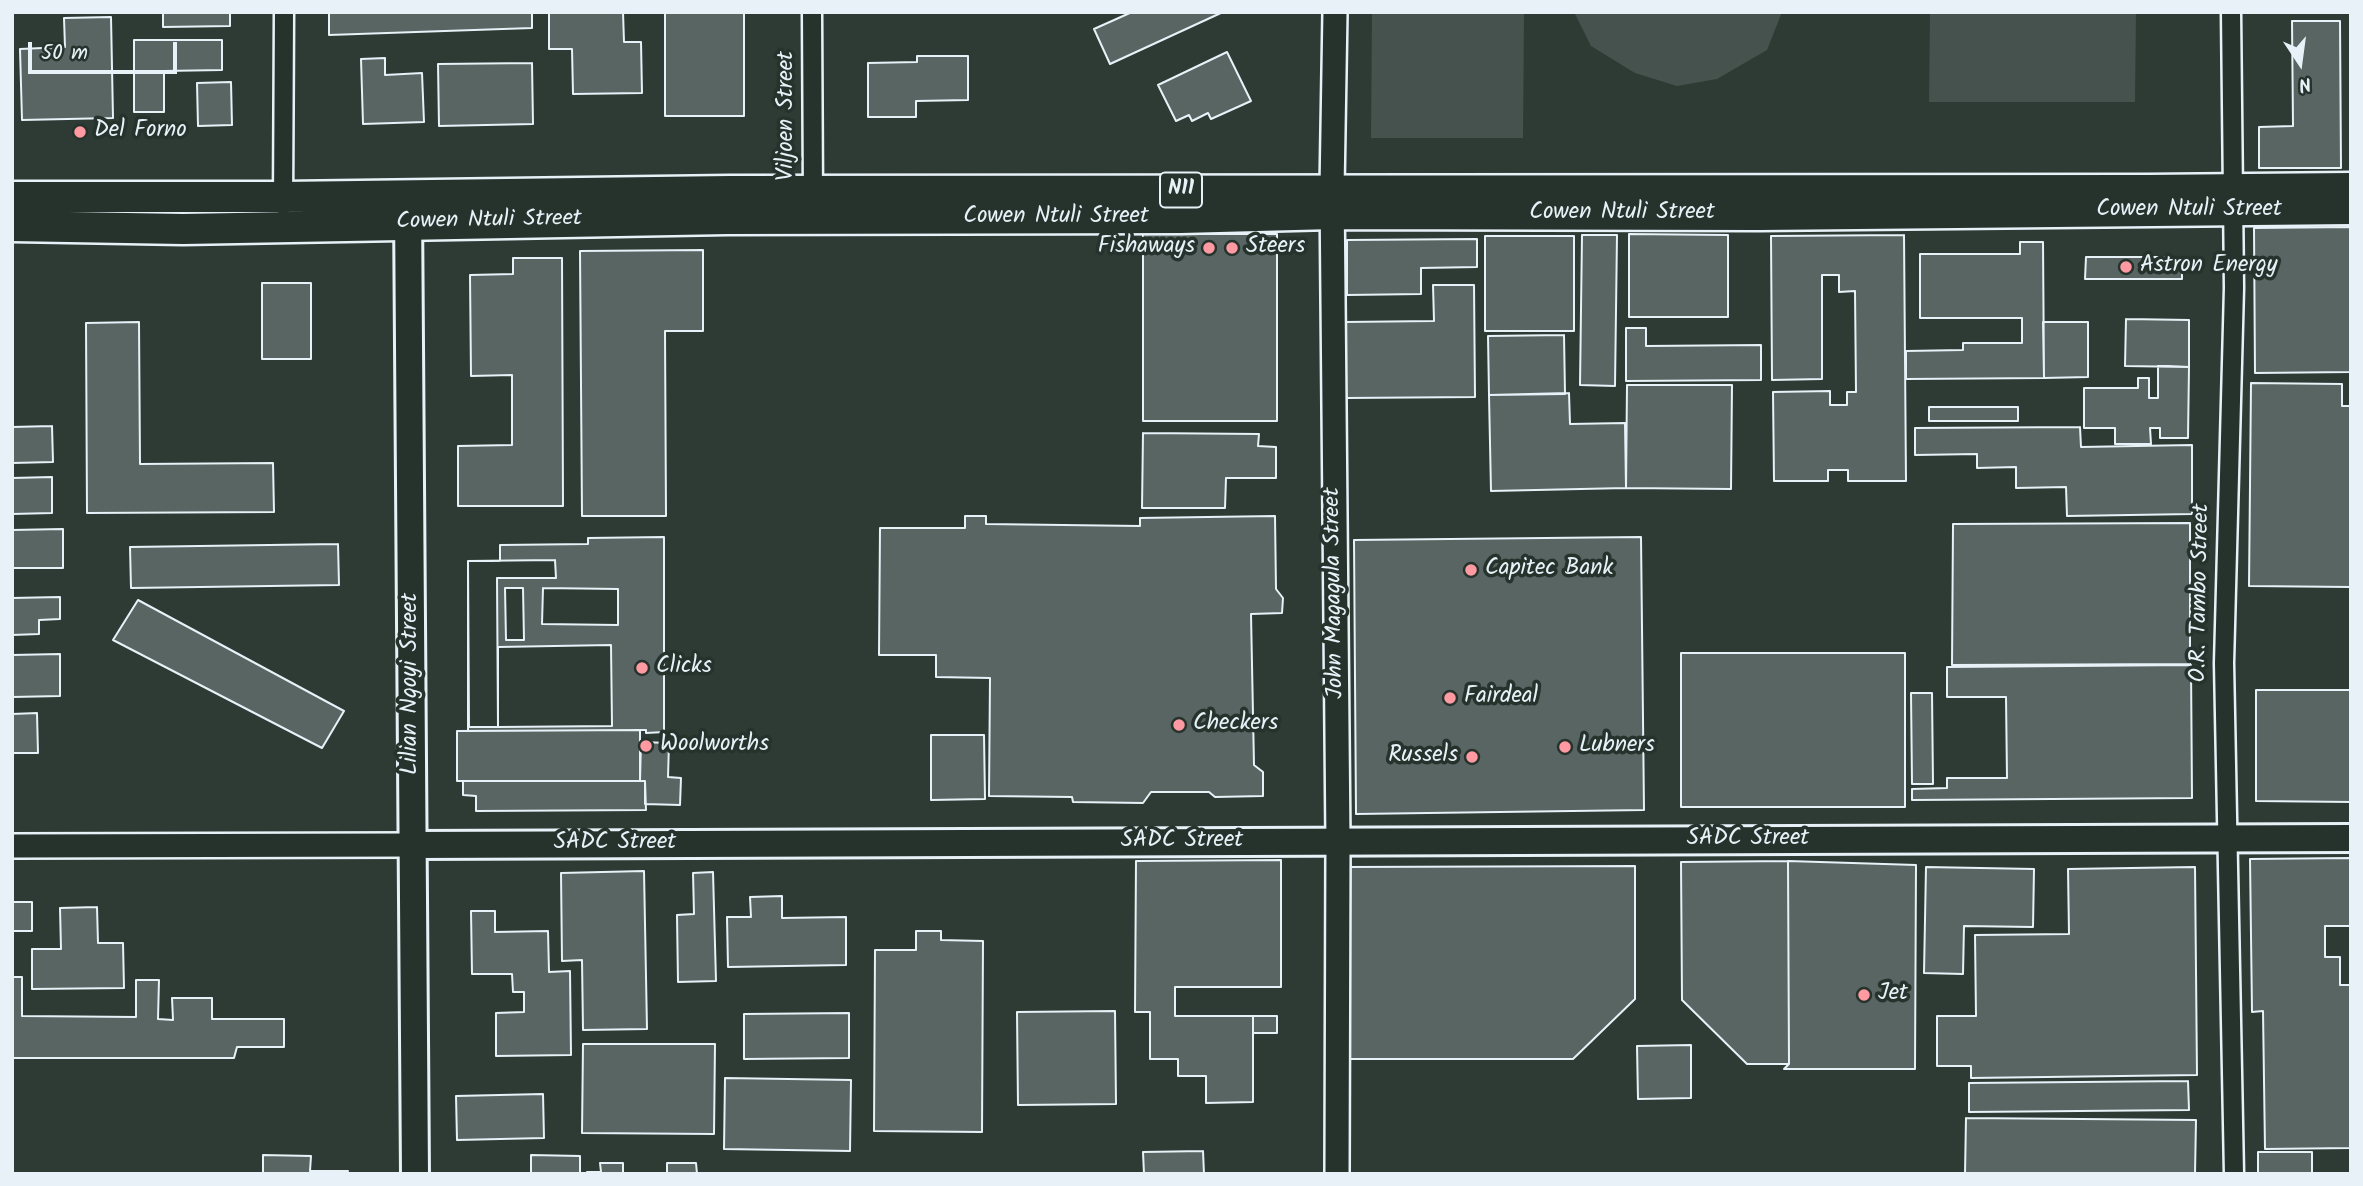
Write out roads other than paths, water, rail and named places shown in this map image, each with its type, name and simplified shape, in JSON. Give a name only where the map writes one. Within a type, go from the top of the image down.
[{"type":"highway","name":"Cowen Ntuli Street","points":[[12,226],[183,229],[283,211],[408,194],[1181,218],[1332,202],[1759,215],[2233,199],[2351,188]]},
{"type":"highway","name":"Cowen Ntuli Street","points":[[12,197],[283,211],[409,223],[813,205]]},
{"type":"highway","name":"Cowen Ntuli Street","points":[[2233,199],[2351,209]]},
{"type":"main road","name":"Lilian Ngoyi Street","points":[[408,194],[415,1174]]},
{"type":"main road","name":"SADC Street","points":[[413,845],[2351,838]]},
{"type":"street","points":[[283,211],[284,12]]},
{"type":"street","name":"Viljoen Street","points":[[812,12],[813,205]]},
{"type":"street","name":"John Magagula Street","points":[[1335,12],[1332,202],[1338,842],[1337,1174]]},
{"type":"street","name":"O.R. Tambo Street","points":[[2231,12],[2234,288],[2224,614],[2235,1174]]},
{"type":"street","name":"SADC Street","points":[[12,846],[413,845]]},
{"type":"place","name":"Del Forno","points":[[80,132]]},
{"type":"place","name":"Fishaways","points":[[1209,248]]},
{"type":"place","name":"Steers","points":[[1232,248]]},
{"type":"place","name":"Astron Energy","points":[[2126,267]]},
{"type":"place","name":"Capitec Bank","points":[[1471,570]]},
{"type":"place","name":"Clicks","points":[[642,668]]},
{"type":"place","name":"Fairdeal","points":[[1450,698]]},
{"type":"place","name":"Checkers","points":[[1179,725]]},
{"type":"place","name":"Woolworths","points":[[646,746]]},
{"type":"place","name":"Lubners","points":[[1565,747]]},
{"type":"place","name":"Russels","points":[[1472,757]]},
{"type":"place","name":"Jet","points":[[1864,995]]}]
